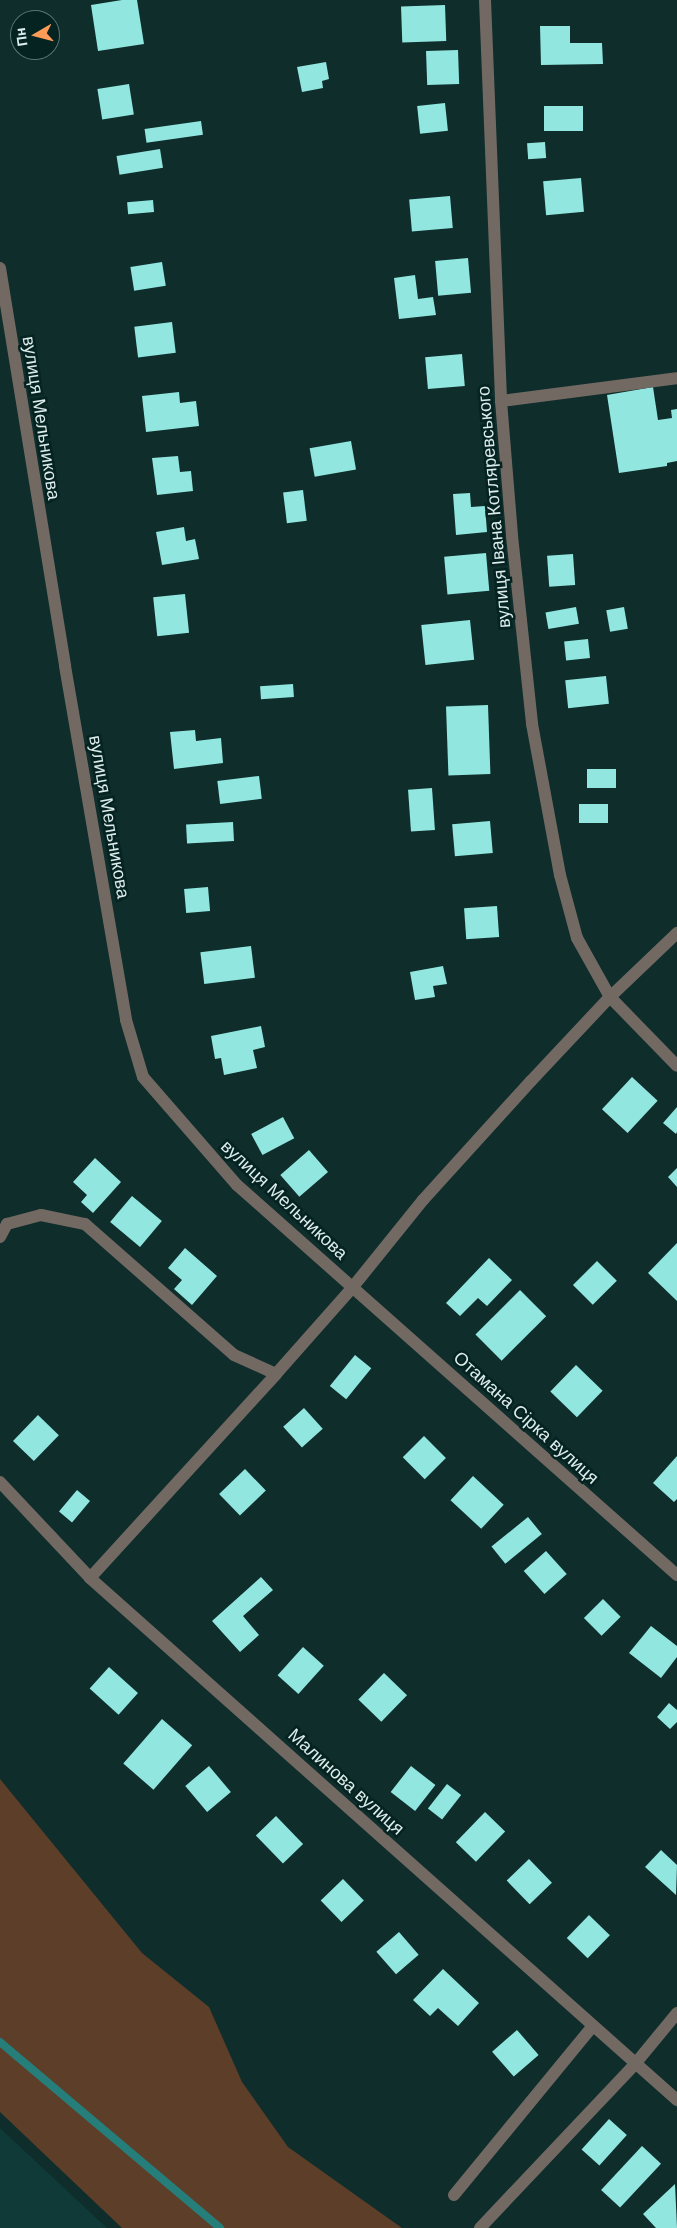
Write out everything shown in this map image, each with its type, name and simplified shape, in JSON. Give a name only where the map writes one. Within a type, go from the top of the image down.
[{"type":"street","name":"вулиця Івана Котляревського","points":[[485,0],[493,248],[501,400],[512,536],[534,734],[560,876],[577,938],[610,998],[677,1066]]},
{"type":"street","name":"вулиця Мельникова","points":[[0,268],[63,657],[126,1020],[143,1077],[238,1185],[352,1288]]},
{"type":"street","points":[[501,400],[677,378]]},
{"type":"street","points":[[90,1578],[276,1374],[352,1288],[423,1200],[531,1081],[610,998],[677,933]]},
{"type":"street","points":[[0,1237],[7,1224],[41,1215],[85,1224],[234,1355],[276,1374]]},
{"type":"street","name":"Отамана Сірка вулиця","points":[[352,1288],[677,1575]]},
{"type":"street","name":"Малинова вулиця","points":[[0,1482],[90,1578],[677,2100]]},
{"type":"street","points":[[480,2228],[635,2064],[677,2013]]},
{"type":"street","points":[[454,2195],[593,2026]]},
{"type":"shaded area","points":[[0,1779],[142,1953],[209,2007],[242,2082],[288,2147],[402,2228],[122,2228],[0,2112]]},
{"type":"shaded area","points":[[0,2128],[107,2228],[0,2228]]},
{"type":"building","points":[[122,0],[137,0],[144,44],[98,51],[91,5]]},
{"type":"building","points":[[445,5],[446,41],[402,43],[401,7]]},
{"type":"building","points":[[540,26],[570,26],[570,43],[602,43],[603,64],[541,65]]},
{"type":"building","points":[[458,50],[459,84],[427,85],[426,51]]},
{"type":"building","points":[[326,62],[329,79],[322,81],[323,88],[302,92],[297,67]]},
{"type":"building","points":[[129,84],[134,115],[102,120],[97,89]]},
{"type":"building","points":[[445,103],[448,131],[420,134],[417,106]]},
{"type":"building","points":[[544,106],[583,106],[583,131],[544,131]]},
{"type":"building","points":[[201,121],[203,135],[147,143],[145,129]]},
{"type":"building","points":[[545,142],[546,158],[528,159],[527,143]]},
{"type":"building","points":[[160,149],[163,168],[120,175],[117,156]]},
{"type":"building","points":[[581,178],[584,212],[546,215],[543,181]]},
{"type":"building","points":[[450,196],[453,228],[412,231],[409,200]]},
{"type":"building","points":[[153,200],[154,212],[128,214],[127,202]]},
{"type":"building","points":[[468,258],[471,293],[438,296],[435,261]]},
{"type":"building","points":[[162,262],[166,286],[134,291],[130,267]]},
{"type":"building","points":[[415,275],[418,299],[433,297],[436,315],[399,319],[394,278]]},
{"type":"building","points":[[172,322],[176,353],[138,357],[134,327]]},
{"type":"building","points":[[462,354],[465,386],[428,389],[425,357]]},
{"type":"building","points":[[653,387],[658,420],[672,418],[671,410],[677,409],[677,461],[667,463],[667,466],[619,473],[607,395]]},
{"type":"building","points":[[179,392],[180,403],[196,401],[199,426],[146,432],[142,396]]},
{"type":"building","points":[[351,441],[356,470],[315,477],[310,448]]},
{"type":"building","points":[[178,456],[180,472],[191,471],[193,491],[157,495],[152,458]]},
{"type":"building","points":[[303,490],[307,521],[287,523],[283,492]]},
{"type":"building","points":[[470,493],[471,507],[485,506],[487,532],[456,535],[453,494]]},
{"type":"building","points":[[184,527],[186,541],[195,539],[199,559],[162,565],[156,532]]},
{"type":"building","points":[[486,553],[489,591],[447,595],[444,557]]},
{"type":"building","points":[[573,554],[575,585],[549,587],[547,556]]},
{"type":"building","points":[[185,594],[189,633],[157,636],[153,597]]},
{"type":"building","points":[[576,607],[579,624],[548,629],[545,612]]},
{"type":"building","points":[[624,607],[628,629],[610,632],[606,610]]},
{"type":"building","points":[[470,620],[474,660],[425,665],[421,625]]},
{"type":"building","points":[[588,639],[590,658],[566,660],[564,642]]},
{"type":"building","points":[[606,676],[609,704],[568,708],[565,680]]},
{"type":"building","points":[[293,684],[294,697],[261,699],[260,686]]},
{"type":"building","points":[[488,705],[490,774],[448,775],[446,706]]},
{"type":"building","points":[[195,730],[196,741],[221,738],[223,763],[174,769],[170,732]]},
{"type":"building","points":[[587,769],[616,769],[616,788],[587,788]]},
{"type":"building","points":[[259,776],[262,799],[220,804],[217,781]]},
{"type":"building","points":[[432,788],[435,830],[411,832],[408,790]]},
{"type":"building","points":[[579,804],[608,804],[608,823],[579,823]]},
{"type":"building","points":[[490,821],[493,853],[455,856],[452,824]]},
{"type":"building","points":[[233,822],[234,841],[187,843],[186,824]]},
{"type":"building","points":[[208,887],[210,911],[186,913],[184,889]]},
{"type":"building","points":[[497,906],[499,937],[466,939],[464,908]]},
{"type":"building","points":[[251,946],[255,978],[204,984],[200,952]]},
{"type":"building","points":[[443,966],[447,984],[433,986],[435,997],[415,1000],[410,972]]},
{"type":"building","points":[[261,1026],[265,1047],[253,1050],[257,1068],[224,1075],[221,1058],[215,1059],[211,1036]]},
{"type":"building","points":[[632,1077],[658,1101],[628,1133],[602,1109]]},
{"type":"building","points":[[677,1107],[677,1132],[676,1134],[663,1123]]},
{"type":"building","points":[[283,1117],[294,1138],[262,1155],[251,1134]]},
{"type":"building","points":[[309,1150],[328,1172],[299,1197],[280,1175]]},
{"type":"building","points":[[95,1158],[121,1182],[93,1213],[81,1202],[87,1195],[73,1182]]},
{"type":"building","points":[[677,1168],[677,1187],[668,1177]]},
{"type":"building","points":[[132,1196],[162,1221],[140,1247],[110,1222]]},
{"type":"building","points":[[677,1243],[677,1301],[648,1273]]},
{"type":"building","points":[[185,1248],[217,1276],[192,1305],[174,1289],[182,1280],[168,1268]]},
{"type":"building","points":[[489,1258],[512,1280],[487,1306],[478,1298],[460,1316],[446,1303]]},
{"type":"building","points":[[597,1261],[617,1281],[593,1305],[573,1285]]},
{"type":"building","points":[[520,1290],[546,1316],[502,1361],[475,1335]]},
{"type":"building","points":[[355,1355],[371,1368],[346,1399],[330,1386]]},
{"type":"building","points":[[576,1365],[603,1391],[577,1417],[550,1392]]},
{"type":"building","points":[[304,1408],[323,1429],[302,1448],[283,1427]]},
{"type":"building","points":[[38,1415],[59,1435],[34,1461],[13,1441]]},
{"type":"building","points":[[424,1436],[446,1458],[425,1479],[403,1457]]},
{"type":"building","points":[[677,1456],[677,1499],[674,1502],[653,1483]]},
{"type":"building","points":[[245,1469],[266,1491],[240,1516],[219,1494]]},
{"type":"building","points":[[473,1476],[504,1505],[481,1529],[450,1500]]},
{"type":"building","points":[[77,1490],[90,1501],[72,1522],[59,1511]]},
{"type":"building","points":[[528,1517],[542,1534],[505,1564],[491,1547]]},
{"type":"building","points":[[546,1551],[567,1574],[544,1594],[524,1571]]},
{"type":"building","points":[[261,1577],[273,1590],[243,1616],[259,1635],[240,1652],[212,1621]]},
{"type":"building","points":[[603,1599],[621,1617],[602,1636],[584,1618]]},
{"type":"building","points":[[651,1626],[677,1646],[677,1657],[661,1678],[629,1653]]},
{"type":"building","points":[[303,1647],[324,1666],[298,1694],[278,1675]]},
{"type":"building","points":[[109,1667],[138,1693],[119,1715],[90,1689]]},
{"type":"building","points":[[384,1673],[407,1695],[381,1722],[358,1700]]},
{"type":"building","points":[[669,1703],[677,1710],[677,1722],[670,1729],[657,1717]]},
{"type":"building","points":[[162,1719],[192,1745],[153,1790],[123,1764]]},
{"type":"building","points":[[209,1766],[231,1792],[207,1812],[185,1786]]},
{"type":"building","points":[[411,1766],[435,1785],[415,1811],[391,1792]]},
{"type":"building","points":[[447,1784],[461,1795],[442,1820],[428,1808]]},
{"type":"building","points":[[485,1812],[505,1831],[476,1862],[456,1842]]},
{"type":"building","points":[[276,1816],[303,1844],[283,1864],[256,1835]]},
{"type":"building","points":[[661,1850],[677,1865],[676,1895],[645,1867]]},
{"type":"building","points":[[529,1859],[552,1883],[530,1904],[507,1881]]},
{"type":"building","points":[[343,1879],[364,1901],[342,1922],[321,1901]]},
{"type":"building","points":[[589,1915],[610,1935],[588,1958],[567,1938]]},
{"type":"building","points":[[399,1932],[419,1955],[396,1974],[376,1952]]},
{"type":"building","points":[[443,1969],[479,2003],[458,2026],[438,2008],[430,2016],[413,2000]]},
{"type":"building","points":[[517,2030],[539,2055],[514,2077],[492,2052]]},
{"type":"building","points":[[609,2119],[627,2135],[599,2166],[582,2149]]},
{"type":"building","points":[[642,2146],[661,2164],[620,2208],[601,2190]]},
{"type":"building","points":[[675,2184],[677,2228],[656,2228],[643,2214]]},
{"type":"waterway","points":[[0,2042],[220,2228]]}]
